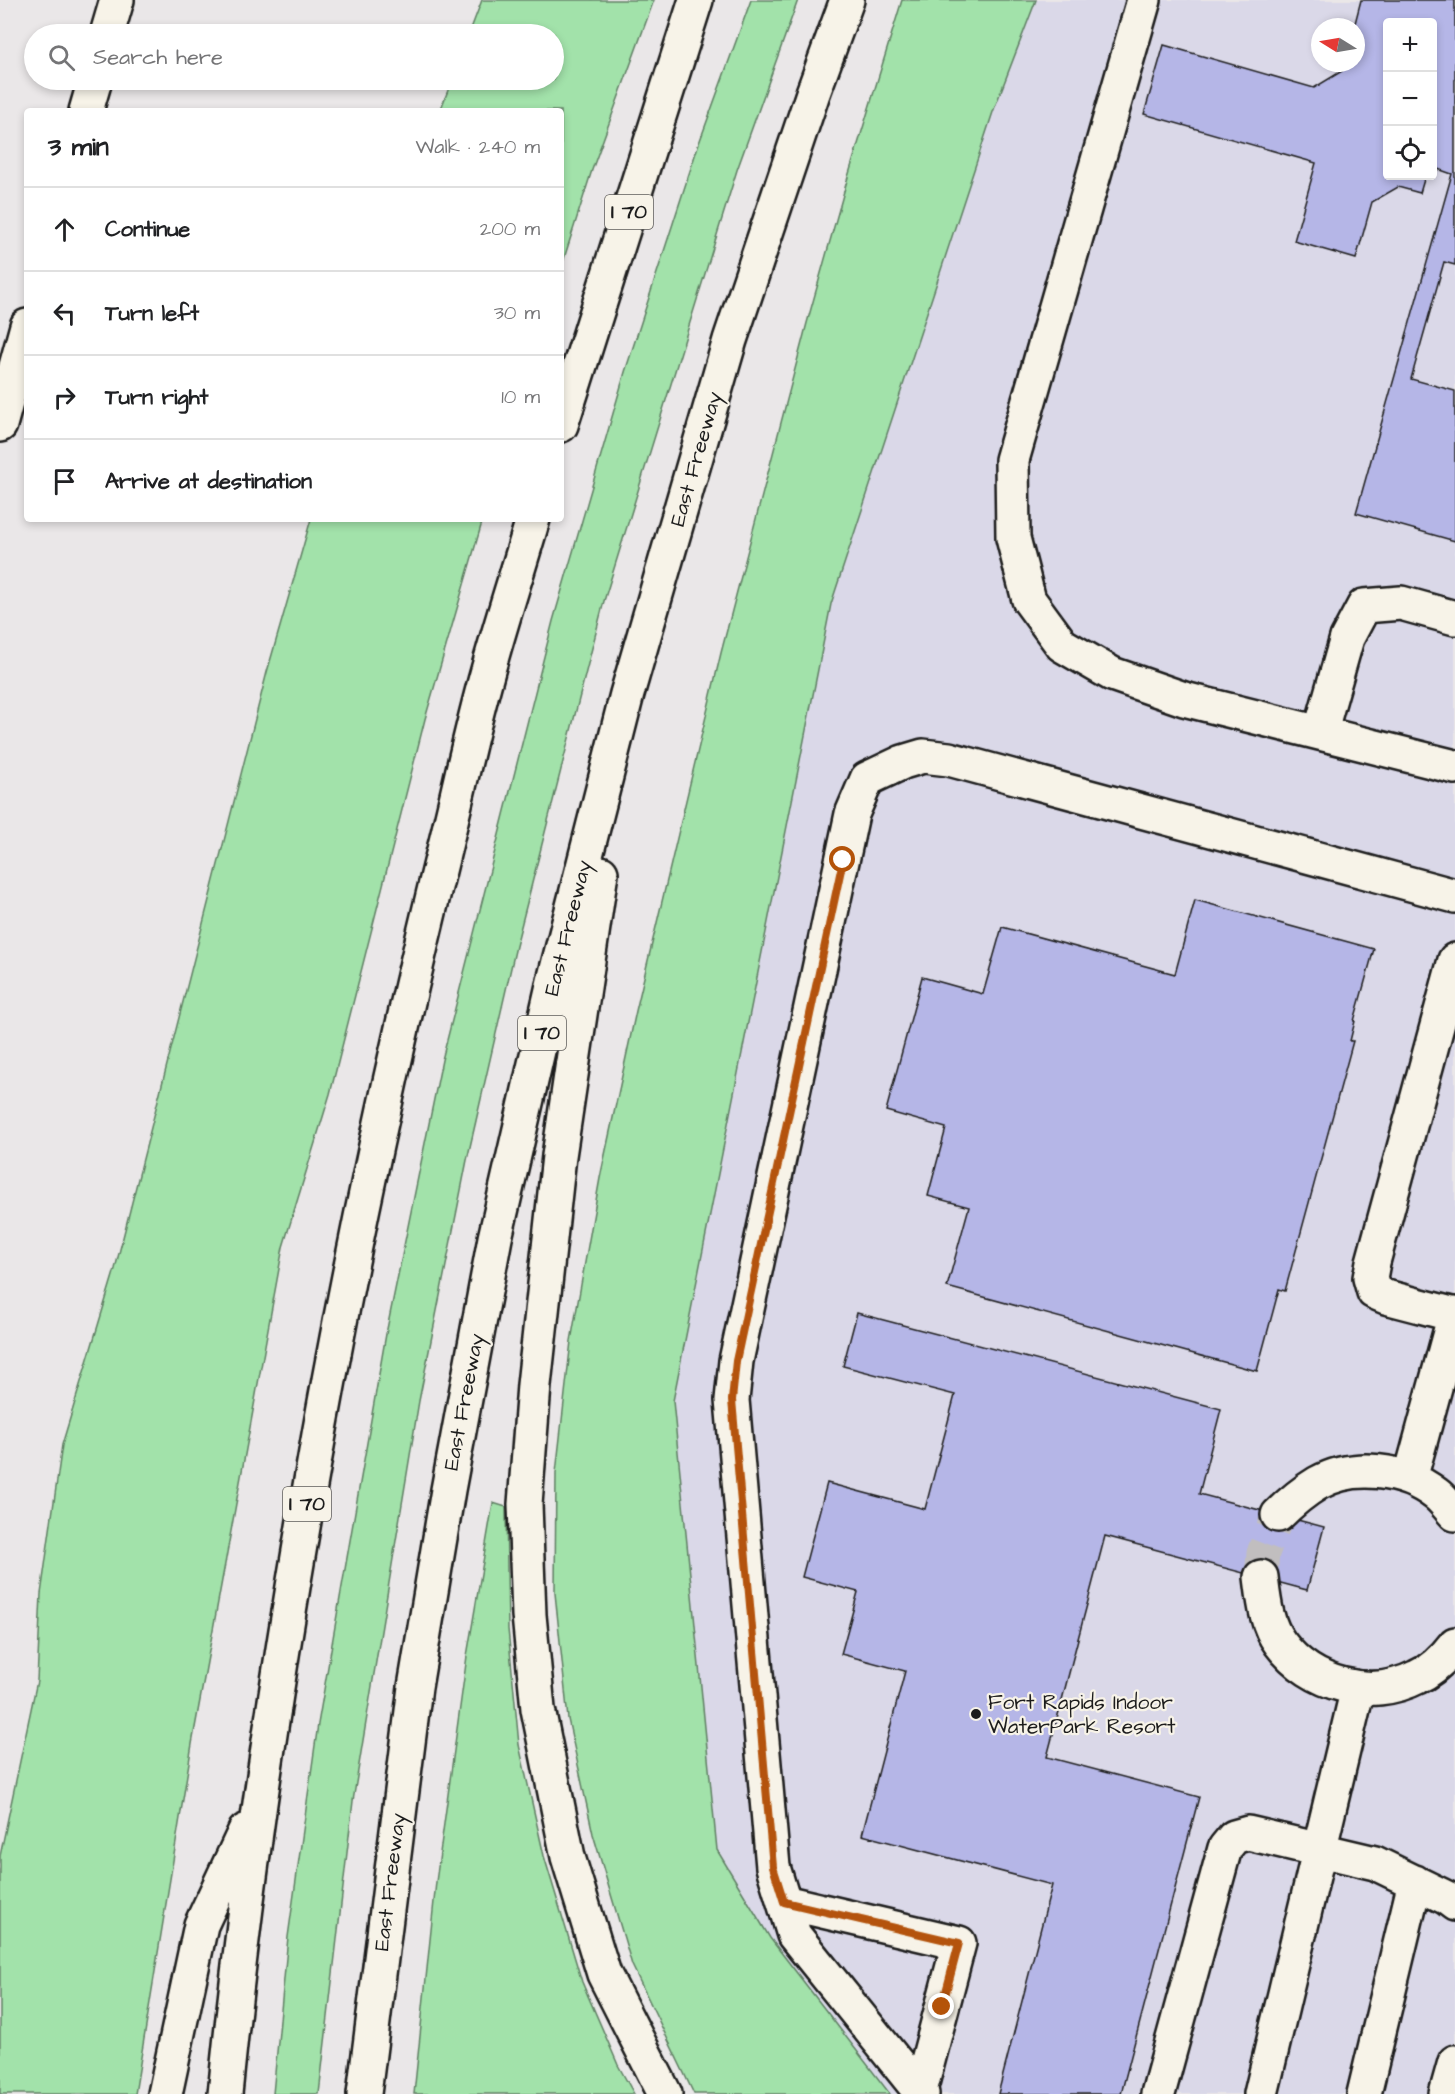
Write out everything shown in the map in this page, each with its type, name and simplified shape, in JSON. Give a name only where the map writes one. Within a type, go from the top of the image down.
[{"type":"main road","points":[[110,24],[117,0]]},
{"type":"main road","name":"I 70","points":[[564,416],[696,0]]},
{"type":"main road","name":"East Freeway","points":[[364,2094],[415,1687],[448,1490],[495,1238],[554,981],[627,694],[730,340],[846,0]]},
{"type":"main road","points":[[1144,0],[1012,460],[1013,538],[1029,600],[1062,645],[1112,675],[1184,699],[1455,767]]},
{"type":"main road","points":[[87,108],[92,90]]},
{"type":"main road","points":[[0,425],[24,337]]},
{"type":"main road","name":"I 70","points":[[225,2094],[235,1988],[259,1802],[292,1592],[326,1398],[363,1208],[399,1035],[487,676],[532,522]]},
{"type":"main road","points":[[1320,733],[1347,638],[1364,606],[1401,603],[1455,618]]},
{"type":"main road","points":[[627,694],[559,1156],[534,1385],[525,1504],[529,1615],[538,1709],[568,1857],[604,1974],[665,2094]]},
{"type":"main road","points":[[921,2092],[795,1935],[773,1867],[732,1400],[736,1361],[852,814],[867,779],[903,762],[923,756],[949,759],[1455,896]]},
{"type":"main road","points":[[1410,1479],[1455,1315],[1374,1292],[1370,1278],[1455,960]]},
{"type":"main road","points":[[1278,1515],[1319,1482],[1349,1472],[1380,1471],[1410,1479],[1437,1494],[1455,1514]]},
{"type":"main road","points":[[1261,1577],[1266,1615],[1280,1643],[1301,1666],[1328,1681],[1358,1688],[1388,1687],[1417,1677],[1443,1659],[1455,1644]]},
{"type":"main road","points":[[1260,2094],[1358,1688]]},
{"type":"main road","points":[[165,2094],[201,1925],[259,1802]]},
{"type":"main road","points":[[1158,2094],[1225,1848],[1234,1837],[1248,1833],[1375,1863],[1415,1881],[1455,1904]]},
{"type":"main road","points":[[1364,2094],[1415,1881]]},
{"type":"main road","points":[[784,1902],[959,1943],[921,2092]]},
{"type":"main road","points":[[1446,2094],[1455,2062]]},
{"type":"shaded area","points":[[1036,0],[1455,0],[1455,2094],[890,2094],[770,1938],[717,1850],[673,1401],[831,604],[993,112]]},
{"type":"green space","points":[[482,0],[654,0],[592,170],[564,259],[564,108],[441,108],[448,90],[564,90],[564,24],[473,24]]},
{"type":"green space","points":[[751,0],[798,0],[737,170],[604,601],[516,946],[467,1160],[419,1401],[353,1801],[319,2094],[273,2094],[288,1937],[318,1724],[386,1334],[442,1060],[553,621],[625,372],[698,146]]},
{"type":"green space","points":[[902,0],[1036,0],[993,112],[831,604],[673,1401],[717,1850],[770,1938],[890,2094],[694,2094],[632,1965],[593,1834],[568,1719],[555,1593],[556,1473],[571,1341],[600,1178],[636,1011],[721,653],[807,323],[848,177]]},
{"type":"green space","points":[[310,522],[482,522],[425,719],[330,1094],[283,1247],[192,1744],[135,2094],[0,2094],[0,1856],[37,1681],[41,1594],[62,1445],[115,1269],[267,672]]},
{"type":"green space","points":[[493,1503],[506,1507],[508,1629],[519,1745],[544,1856],[582,1982],[618,2065],[634,2094],[414,2094],[436,1882],[467,1656]]},
{"type":"building","points":[[1361,0],[1455,0],[1455,265],[1444,262],[1411,379],[1455,391],[1455,541],[1356,513],[1452,174],[1437,169],[1437,18],[1383,18],[1383,180],[1424,180],[1420,193],[1398,187],[1372,202],[1356,259],[1294,241],[1316,163],[1144,114],[1164,45],[1314,88],[1340,72],[1365,72],[1365,18],[1356,18]]},
{"type":"building","points":[[1195,900],[1374,949],[1354,1021],[1350,1041],[1353,1041],[1285,1291],[1279,1289],[1257,1371],[947,1287],[969,1207],[928,1196],[946,1128],[886,1111],[922,977],[983,994],[1002,927],[1175,974]]},
{"type":"building","name":"Fort Rapids Indoor WaterPark Resort","points":[[857,1313],[1221,1409],[1199,1494],[1324,1527],[1307,1590],[1105,1536],[1047,1757],[1199,1797],[1121,2094],[998,2094],[1052,1885],[862,1835],[905,1671],[841,1654],[858,1592],[802,1577],[827,1483],[925,1509],[955,1395],[843,1366]]},
{"type":"tunnel","points":[[1261,1577],[1263,1553],[1278,1515]]},
{"type":"place","name":"Fort Rapids Indoor WaterPark Resort","points":[[976,1714]]},
{"type":"route","points":[[843,860],[736,1361],[732,1400],[773,1867],[784,1902],[959,1943],[942,2007]]}]
